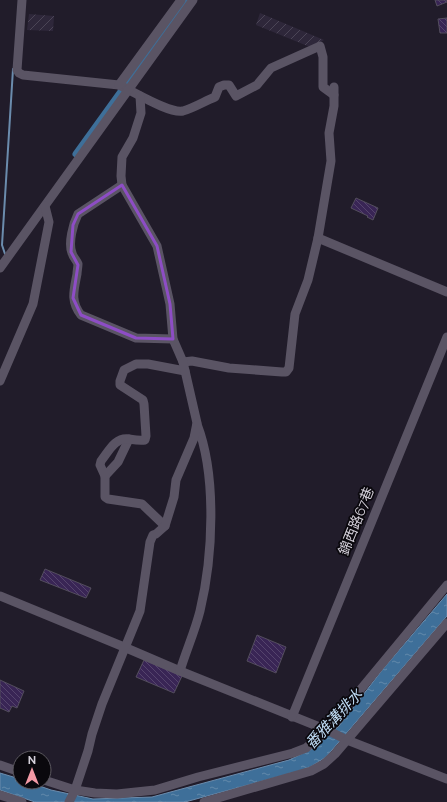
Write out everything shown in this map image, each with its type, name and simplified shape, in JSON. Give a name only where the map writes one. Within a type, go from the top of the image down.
[{"type":"street","points":[[22,0],[17,70],[23,75],[119,85],[130,89],[140,96],[176,111],[183,111],[215,97],[219,87],[224,84],[229,85],[236,96],[257,85],[271,68],[320,46],[323,57],[323,87],[334,91],[334,106],[329,133],[331,161],[318,238],[308,280],[295,314],[290,366],[287,371],[282,372],[229,368],[192,361],[184,366],[136,364],[124,370],[120,385],[141,398],[144,404],[146,436],[145,440],[141,441],[122,438],[118,440],[101,461],[100,464],[105,476],[105,497],[108,499],[142,504],[165,526]]},
{"type":"street","points":[[119,85],[181,0]]},
{"type":"street","points":[[0,268],[3,259],[45,206],[193,0]]},
{"type":"street","points":[[140,96],[141,113],[133,138],[122,157],[122,185],[157,246],[170,304],[173,339],[184,366],[197,423],[207,456],[209,478],[209,565],[200,612],[180,671]]},
{"type":"street","points":[[122,185],[78,214],[73,225],[71,252],[78,265],[73,298],[77,310],[81,315],[136,338],[173,339]]},
{"type":"street","points":[[0,381],[33,304],[49,222],[45,206]]},
{"type":"street","points":[[318,238],[447,292]]},
{"type":"street","name":"錦西路67巷","points":[[292,717],[447,337]]},
{"type":"street","points":[[69,802],[75,790],[92,734],[124,647],[140,611],[150,542],[153,535],[165,526],[174,497],[176,480],[194,438],[197,423]]},
{"type":"street","points":[[105,476],[118,462],[129,439]]},
{"type":"street","points":[[52,783],[75,790],[95,793],[117,794],[155,790],[198,777],[293,753],[306,748],[327,730],[447,586]]},
{"type":"street","points":[[0,596],[292,717],[327,730],[347,740],[447,779]]},
{"type":"street","points":[[204,802],[234,798],[311,771],[324,764],[335,754],[447,623]]},
{"type":"street","points":[[0,765],[12,769]]},
{"type":"street","points":[[0,795],[22,802]]},
{"type":"highlighted area","points":[[122,185],[157,246],[170,304],[173,339],[136,338],[81,315],[73,298],[78,265],[71,252],[73,225],[78,214]]},
{"type":"shaded area","points":[[260,13],[324,40],[310,47],[256,25]]},
{"type":"shaded area","points":[[29,14],[54,16],[53,31],[27,30]]},
{"type":"water","points":[[447,594],[447,616],[326,757],[307,769],[185,802],[35,802],[0,790],[0,773],[12,777],[12,790],[51,790],[93,799],[152,797],[289,760],[312,749],[339,726],[383,669]]},
{"type":"building","points":[[435,0],[447,0],[447,2],[437,6]]},
{"type":"building","points":[[447,18],[447,33],[440,33],[438,19]]},
{"type":"building","points":[[356,198],[378,208],[373,220],[351,208]]},
{"type":"building","points":[[45,569],[91,588],[86,598],[40,580]]},
{"type":"building","points":[[257,635],[286,647],[276,673],[247,661]]},
{"type":"building","points":[[144,660],[182,676],[174,693],[136,677]]},
{"type":"building","points":[[0,680],[24,691],[17,708],[12,706],[9,712],[0,708]]},
{"type":"waterway","points":[[76,154],[187,0]]},
{"type":"waterway","points":[[5,254],[2,245],[13,69]]},
{"type":"water label","name":"番雅溝排水","points":[[334,719]]}]
